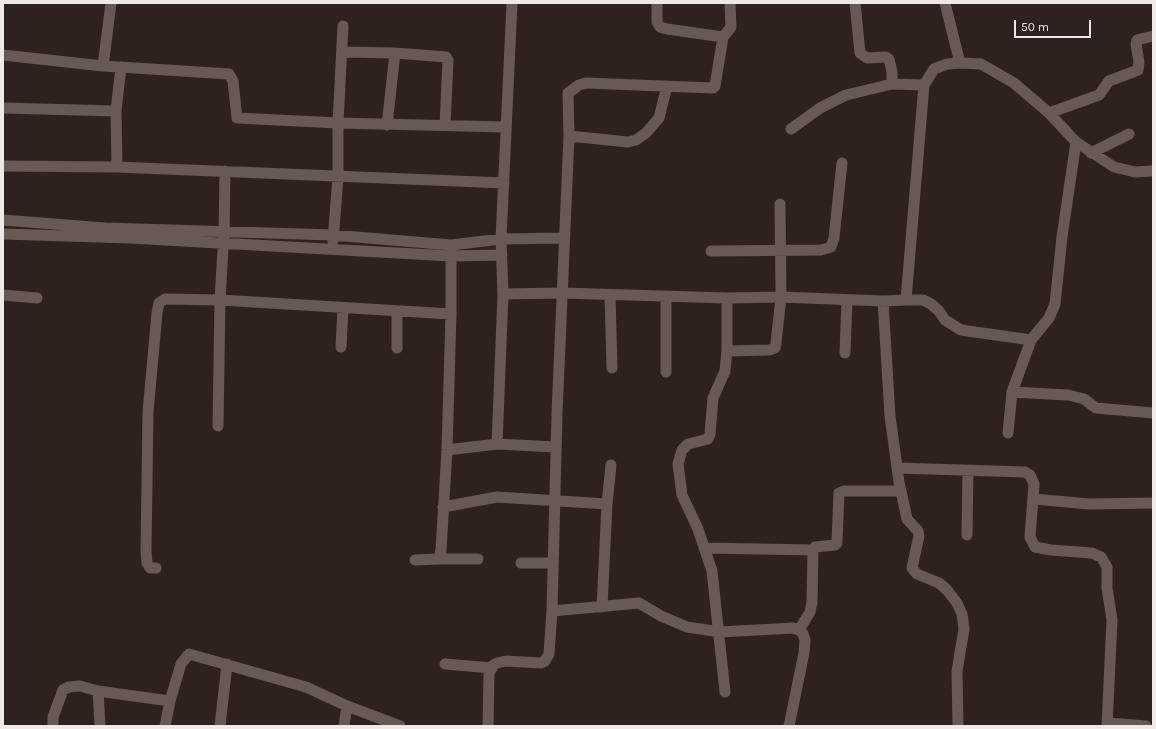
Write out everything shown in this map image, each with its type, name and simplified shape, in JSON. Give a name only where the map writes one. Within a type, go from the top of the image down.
[{"type":"street","points":[[103,66],[111,3]]},
{"type":"street","points":[[497,444],[503,294],[501,239],[505,127],[512,3]]},
{"type":"street","points":[[657,3],[658,22],[660,27],[667,30],[723,37]]},
{"type":"street","points":[[488,726],[489,674],[497,662],[506,661],[541,663],[546,661],[549,654],[552,611],[555,447],[569,136],[568,93],[579,85],[586,83],[713,88],[715,86],[723,37],[731,27],[730,3]]},
{"type":"street","points":[[855,3],[860,53],[868,58],[886,57],[889,59],[892,72],[892,84]]},
{"type":"street","points":[[945,3],[960,63]]},
{"type":"street","points":[[332,250],[338,177],[338,124],[343,26]]},
{"type":"street","points":[[1049,113],[1099,95],[1109,81],[1138,70],[1139,62],[1136,44],[1137,40],[1153,36]]},
{"type":"street","points":[[342,52],[395,53],[446,57],[448,60],[444,126]]},
{"type":"street","points":[[387,125],[395,53]]},
{"type":"street","points":[[3,55],[103,66],[229,74],[233,81],[237,118],[338,124],[505,127]]},
{"type":"street","points":[[906,300],[924,85],[934,69],[947,64],[981,64],[1014,83],[1049,113],[1076,142],[1091,153],[1114,167],[1135,172],[1153,171]]},
{"type":"street","points":[[117,167],[116,111],[121,66]]},
{"type":"street","points":[[791,128],[820,108],[846,95],[892,84],[924,85]]},
{"type":"street","points":[[569,136],[628,142],[636,140],[646,133],[659,118],[667,86]]},
{"type":"street","points":[[3,108],[116,111]]},
{"type":"street","points":[[1091,153],[1129,134]]},
{"type":"street","points":[[1008,433],[1012,392],[1031,340],[1049,318],[1055,304],[1062,237],[1076,142]]},
{"type":"street","points":[[711,251],[821,250],[831,247],[834,238],[842,163]]},
{"type":"street","points":[[3,166],[117,167],[504,183]]},
{"type":"street","points":[[218,426],[220,300],[224,238],[225,172]]},
{"type":"street","points":[[727,351],[769,350],[775,348],[781,297],[780,204]]},
{"type":"street","points":[[3,220],[79,231]]},
{"type":"street","points":[[3,234],[79,231],[224,238],[332,250],[450,250],[501,239],[564,238]]},
{"type":"street","points":[[224,238],[333,235],[502,255]]},
{"type":"street","points":[[439,559],[447,450],[451,314],[450,250]]},
{"type":"street","points":[[503,294],[563,293],[610,296],[727,298],[781,297],[883,301],[923,300],[931,304],[939,311],[945,320],[961,330],[1031,340]]},
{"type":"street","points":[[3,295],[37,298]]},
{"type":"street","points":[[610,296],[612,368]]},
{"type":"street","points":[[666,297],[666,372]]},
{"type":"street","points":[[725,692],[720,632],[712,570],[682,495],[678,464],[682,450],[688,444],[708,439],[710,434],[713,398],[725,371],[727,351],[727,298]]},
{"type":"street","points":[[156,568],[150,568],[147,563],[146,551],[148,412],[159,303],[165,299],[220,300],[451,314]]},
{"type":"street","points":[[845,353],[847,300]]},
{"type":"street","points":[[883,301],[890,416],[897,468],[907,519],[918,531],[919,536],[912,563],[914,571],[939,583],[947,590],[957,603],[962,614],[964,629],[957,671],[958,726]]},
{"type":"street","points":[[341,347],[343,308]]},
{"type":"street","points":[[397,311],[397,348]]},
{"type":"street","points":[[1012,392],[1068,394],[1084,399],[1096,408],[1153,413]]},
{"type":"street","points":[[447,450],[497,444],[555,447]]},
{"type":"street","points":[[602,607],[607,504],[611,465]]},
{"type":"street","points":[[897,468],[1025,472],[1033,479],[1034,499],[1030,532],[1031,543],[1035,547],[1051,550],[1092,553],[1101,557],[1107,567],[1107,588],[1112,620],[1107,724],[1146,726]]},
{"type":"street","points":[[967,535],[968,471]]},
{"type":"street","points":[[704,548],[813,550],[815,547],[834,545],[837,543],[839,493],[844,491],[901,491]]},
{"type":"street","points":[[443,507],[497,497],[607,504]]},
{"type":"street","points":[[1034,499],[1089,504],[1153,502]]},
{"type":"street","points":[[799,630],[810,612],[812,602],[813,550]]},
{"type":"street","points":[[415,560],[478,559]]},
{"type":"street","points":[[521,563],[553,563]]},
{"type":"street","points":[[552,611],[639,603],[687,627],[720,632],[793,628],[799,630],[804,634],[804,653],[790,726]]},
{"type":"street","points":[[165,726],[170,701],[181,664],[189,654],[306,687],[347,706],[400,726]]},
{"type":"street","points":[[220,726],[227,664]]},
{"type":"street","points":[[445,664],[492,668]]},
{"type":"street","points":[[53,726],[53,717],[65,687],[80,686],[98,691],[170,701]]},
{"type":"street","points":[[98,691],[100,726]]},
{"type":"street","points":[[344,726],[347,706]]}]
